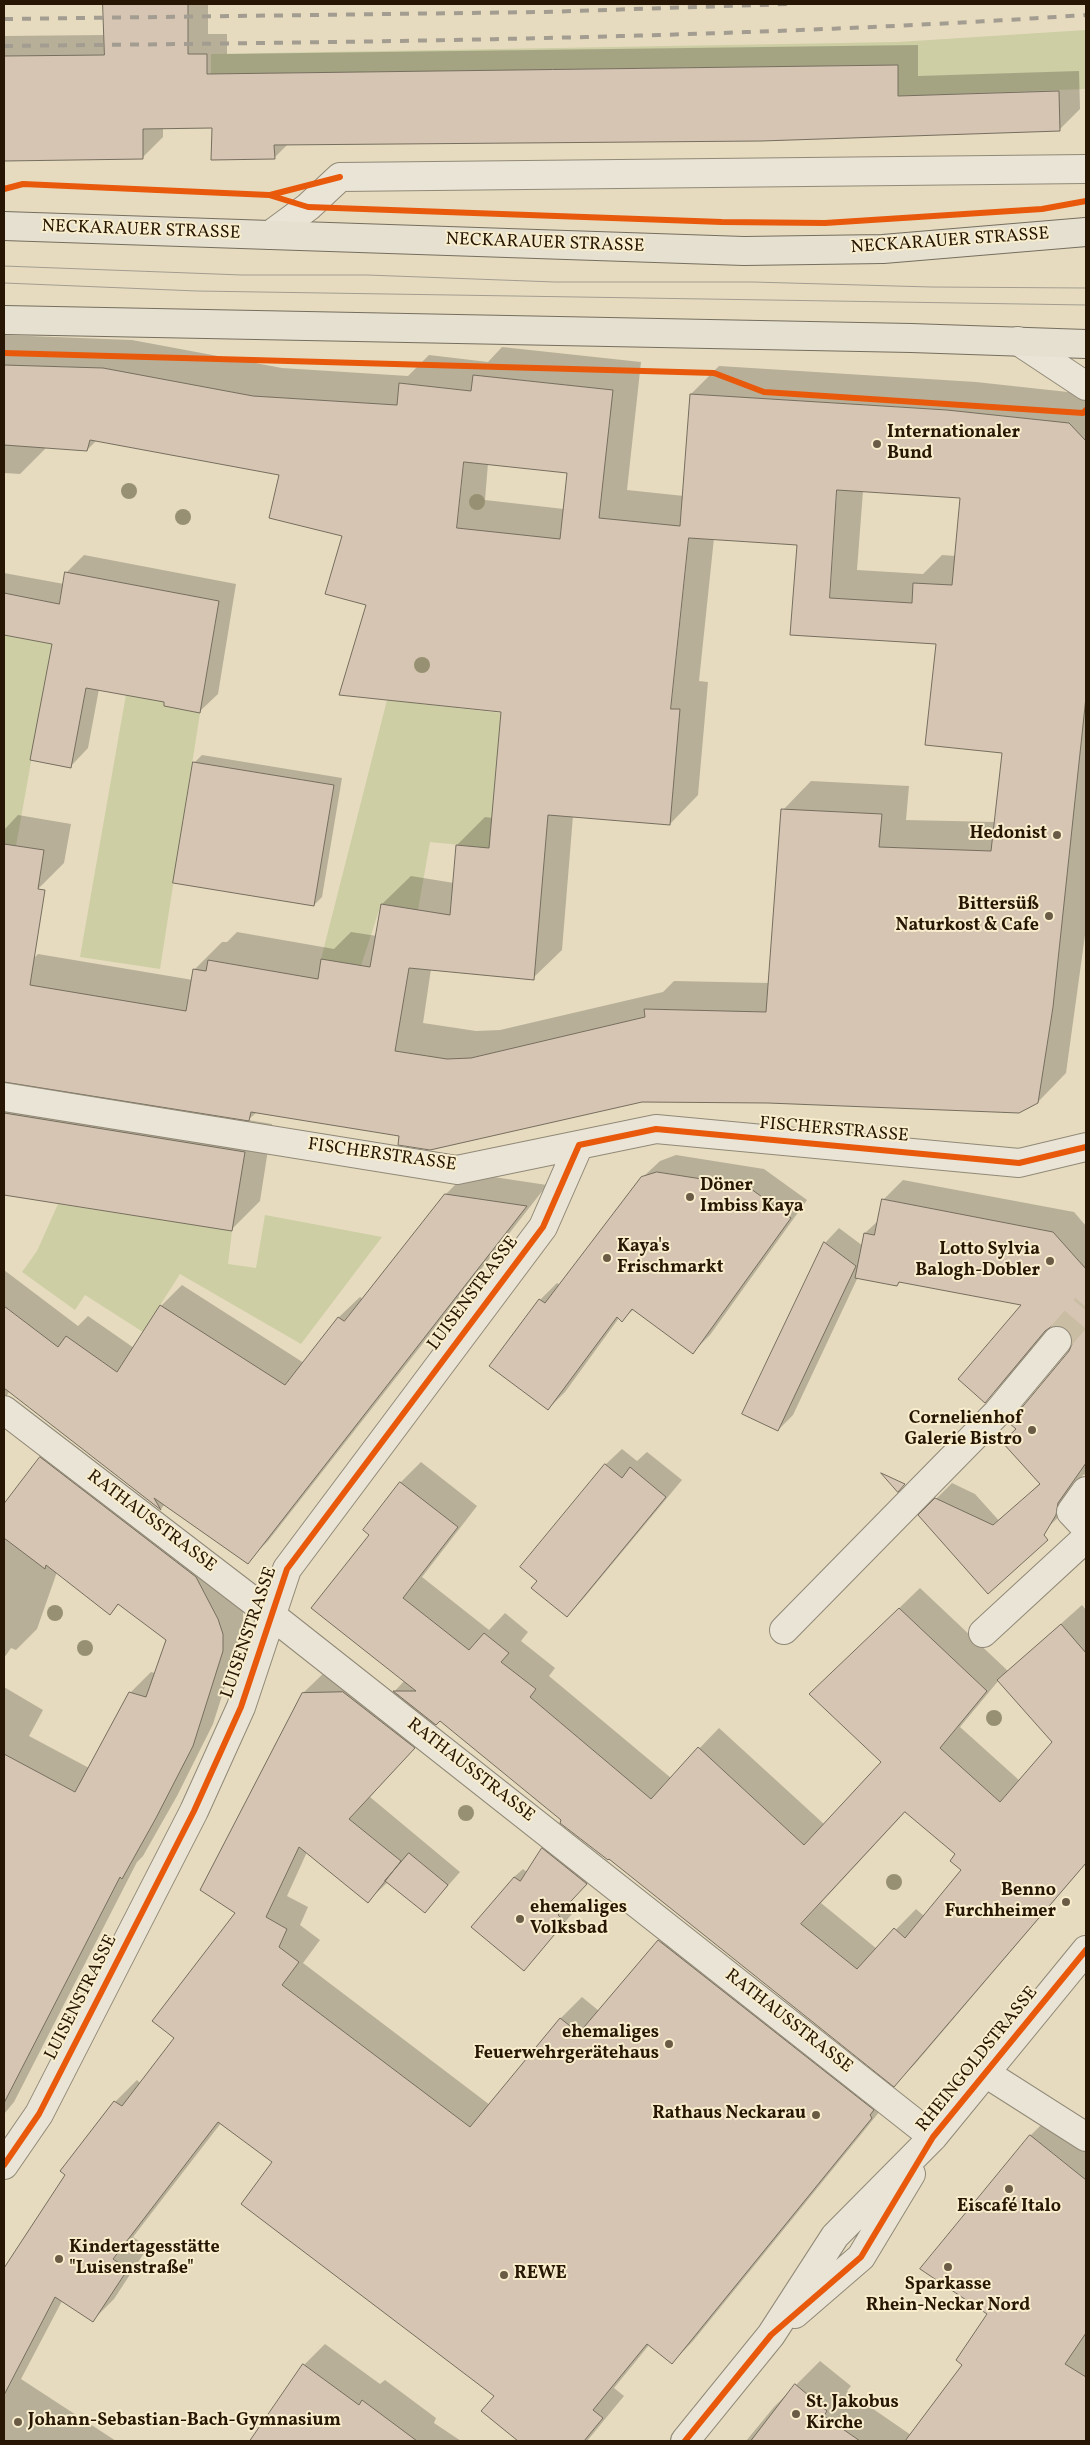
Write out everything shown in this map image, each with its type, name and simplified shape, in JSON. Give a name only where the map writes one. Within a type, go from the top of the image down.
[{"type":"main road","name":"NECKARAUER STRASSE","points":[[4,226],[744,250],[883,249],[1085,233]]},
{"type":"main road","points":[[4,320],[1086,344]]},
{"type":"street","points":[[270,235],[308,207],[340,178],[1086,169]]},
{"type":"street","points":[[1018,341],[1086,386]]},
{"type":"street","name":"FISCHERSTRASSE","points":[[4,1097],[458,1170],[656,1129],[1019,1163],[1086,1147]]},
{"type":"street","name":"LUISENSTRASSE","points":[[4,2165],[39,2114],[194,1811],[240,1707],[270,1614],[287,1569],[543,1227],[578,1144]]},
{"type":"street","points":[[784,1630],[985,1426],[1057,1341]]},
{"type":"street","name":"RATHAUSSTRASSE","points":[[4,1410],[270,1614],[933,2137]]},
{"type":"street","points":[[1086,1491],[1071,1512],[1086,1528]]},
{"type":"street","points":[[983,1633],[1086,1538]]},
{"type":"street","name":"RHEINGOLDSTRASSE","points":[[685,2441],[772,2335],[861,2257],[933,2137],[987,2074],[1086,1950]]},
{"type":"street","points":[[987,2074],[1086,2138]]},
{"type":"green space","points":[[1086,30],[1086,89],[898,96],[897,65],[211,74],[211,54],[898,42]]},
{"type":"green space","points":[[138,626],[212,640],[205,683],[169,676],[164,705],[200,713],[160,969],[80,957]]},
{"type":"green space","points":[[4,635],[52,644],[16,846],[4,844]]},
{"type":"green space","points":[[387,700],[501,713],[489,848],[430,842],[418,910],[381,904],[361,966],[321,959]]},
{"type":"green space","points":[[58,1204],[232,1231],[228,1264],[256,1268],[265,1215],[382,1237],[301,1344],[180,1274],[143,1332],[85,1295],[75,1310],[22,1272],[37,1251]]},
{"type":"building","points":[[103,4],[188,4],[188,54],[207,54],[207,74],[898,65],[898,96],[1059,91],[1060,131],[761,141],[274,145],[275,159],[211,160],[212,128],[143,129],[143,159],[4,161],[4,56],[104,55]]},
{"type":"building","points":[[4,365],[103,368],[253,396],[397,405],[399,383],[471,391],[473,375],[613,390],[599,518],[680,526],[690,394],[947,410],[1069,423],[1086,441],[1086,697],[1053,1007],[1038,1103],[1019,1113],[768,1103],[642,1102],[430,1150],[398,1145],[399,1136],[251,1112],[249,1121],[4,1082],[4,844],[44,850],[38,889],[45,890],[30,985],[186,1011],[193,969],[206,971],[208,960],[318,979],[321,959],[370,967],[381,904],[450,915],[456,845],[489,848],[501,712],[339,695],[366,605],[325,594],[342,536],[269,518],[279,475],[90,440],[87,451],[4,445]],"holes":[[[464,462],[567,473],[560,539],[457,528]],[[837,490],[960,498],[952,585],[913,583],[912,603],[830,598]],[[689,538],[797,545],[790,635],[936,644],[925,745],[1002,753],[991,851],[879,847],[882,814],[781,809],[766,1012],[644,1009],[645,1017],[471,1058],[447,1059],[395,1051],[409,968],[534,980],[548,815],[670,825],[680,709],[671,709]]]},
{"type":"building","points":[[65,572],[219,601],[200,713],[164,706],[164,702],[86,688],[71,768],[30,760],[52,644],[4,635],[4,593],[59,604]]},
{"type":"building","points":[[193,762],[334,785],[314,906],[173,883]]},
{"type":"building","points":[[4,1113],[245,1152],[232,1231],[4,1195]]},
{"type":"building","points":[[657,1172],[747,1186],[791,1218],[693,1354],[632,1309],[622,1322],[617,1317],[548,1410],[489,1366],[539,1299],[545,1303],[641,1177]]},
{"type":"building","points":[[445,1194],[527,1206],[248,1564],[154,1498],[161,1510],[4,1388],[4,1306],[58,1347],[66,1336],[117,1372],[160,1305],[285,1385],[338,1317],[344,1321]]},
{"type":"building","points":[[882,1199],[1053,1232],[1086,1269],[1086,1463],[1058,1503],[1056,1515],[1044,1535],[1048,1540],[988,1594],[918,1515],[935,1498],[993,1525],[1040,1484],[1002,1442],[1016,1429],[1009,1423],[1069,1351],[1072,1344],[1072,1336],[1067,1329],[1060,1326],[1052,1326],[1045,1331],[985,1403],[958,1379],[1021,1305],[899,1282],[897,1286],[855,1278],[864,1233],[874,1235]]},
{"type":"building","points":[[824,1242],[856,1266],[778,1431],[742,1414]]},
{"type":"building","points":[[40,1457],[196,1577],[218,1619],[223,1634],[223,1651],[193,1746],[122,1879],[120,1877],[4,2103],[4,1754],[75,1792],[129,1692],[146,1697],[166,1640],[118,1604],[110,1615],[46,1565],[45,1569],[4,1538],[4,1504]]},
{"type":"building","points":[[605,1464],[622,1478],[630,1467],[666,1497],[567,1617],[531,1588],[537,1581],[520,1567]]},
{"type":"building","points":[[881,1473],[905,1484],[898,1492]]},
{"type":"building","points":[[400,1482],[458,1527],[403,1598],[469,1650],[484,1633],[509,1653],[501,1662],[536,1689],[530,1697],[651,1799],[698,1747],[804,1845],[881,1762],[809,1694],[899,1608],[987,1691],[940,1748],[1000,1802],[1052,1742],[997,1680],[1061,1624],[1086,1653],[1086,1863],[894,2087],[609,1859],[560,1823],[561,1820],[440,1721],[436,1725],[393,1691],[416,1691],[311,1608],[369,1535],[363,1530]],"holes":[[[905,1812],[955,1854],[950,1861],[961,1870],[905,1938],[894,1928],[857,1969],[801,1924]]]},
{"type":"building","points":[[343,1692],[415,1748],[349,1819],[401,1861],[368,1903],[299,1847],[266,1917],[287,1929],[279,1947],[299,1962],[282,1985],[470,2127],[560,2018],[579,2033],[658,1940],[874,2110],[870,2115],[872,2118],[672,2364],[647,2344],[593,2410],[603,2418],[584,2441],[518,2441],[481,2411],[494,2396],[241,2204],[272,2162],[218,2122],[113,2259],[128,2269],[93,2322],[55,2297],[4,2395],[4,2268],[65,2175],[60,2171],[114,2101],[122,2106],[174,2038],[152,2021],[235,1913],[200,1890],[302,1693]]},
{"type":"building","name":"ehemaliges Volksbad","points":[[542,1848],[587,1884],[558,1915],[565,1922],[524,1971],[471,1927],[514,1877],[520,1881]]},
{"type":"building","points":[[409,1853],[448,1885],[425,1913],[385,1881]]},
{"type":"building","points":[[1030,2135],[1086,2180],[1086,2333],[1065,2364],[1086,2377],[1086,2441],[905,2441],[962,2365],[956,2360],[987,2314],[920,2269]]},
{"type":"building","points":[[303,2364],[359,2405],[362,2400],[417,2441],[250,2441]]},
{"type":"building","name":"St. Jakobus Kirche","points":[[795,2384],[827,2411],[824,2416],[860,2441],[751,2441]]},
{"type":"tunnel","points":[[1057,1341],[1086,1307]]},
{"type":"tram line","points":[[4,266],[242,275],[367,275],[555,282],[753,282],[931,287],[1086,288]]},
{"type":"tram line","points":[[4,283],[197,291],[1086,305]]},
{"type":"railway","points":[[4,19],[543,12],[789,4]]},
{"type":"railway","points":[[4,46],[545,38],[816,29],[1086,15]]},
{"type":"cycle path","points":[[270,195],[340,177]]},
{"type":"cycle path","points":[[4,189],[23,184],[269,195],[308,207],[722,222],[825,223],[1042,209],[1086,201]]},
{"type":"cycle path","points":[[4,353],[714,373],[764,392],[1083,413],[1086,410]]},
{"type":"cycle path","points":[[4,2165],[39,2114],[194,1811],[241,1707],[287,1569],[543,1227],[579,1145],[656,1129],[1019,1163],[1086,1147]]},
{"type":"cycle path","points":[[685,2441],[771,2335],[861,2257],[933,2137],[1086,1950]]},
{"type":"place","name":"Internationaler Bund","points":[[877,444]]},
{"type":"place","name":"Hedonist","points":[[1057,835]]},
{"type":"place","name":"Bittersüß Naturkost & Cafe","points":[[1049,916]]},
{"type":"place","name":"Döner Imbiss Kaya","points":[[690,1197]]},
{"type":"place","name":"Kaya's Frischmarkt","points":[[607,1258]]},
{"type":"place","name":"Lotto Sylvia Balogh-Dobler","points":[[1050,1261]]},
{"type":"place","name":"Cornelienhof Galerie Bistro","points":[[1032,1430]]},
{"type":"place","name":"Benno Furchheimer","points":[[1066,1902]]},
{"type":"place","name":"ehemaliges Volksbad","points":[[520,1919]]},
{"type":"place","name":"ehemaliges Feuerwehrgerätehaus","points":[[669,2044]]},
{"type":"place","name":"Rathaus Neckarau","points":[[816,2115]]},
{"type":"place","name":"Eiscafé Italo","points":[[1009,2189]]},
{"type":"place","name":"Kindertagesstätte \"Luisenstraße\"","points":[[59,2259]]},
{"type":"place","name":"Sparkasse Rhein-Neckar Nord","points":[[948,2267]]},
{"type":"place","name":"REWE","points":[[504,2275]]},
{"type":"place","name":"St. Jakobus Kirche","points":[[796,2414]]},
{"type":"place","name":"Johann-Sebastian-Bach-Gymnasium","points":[[18,2422]]}]
